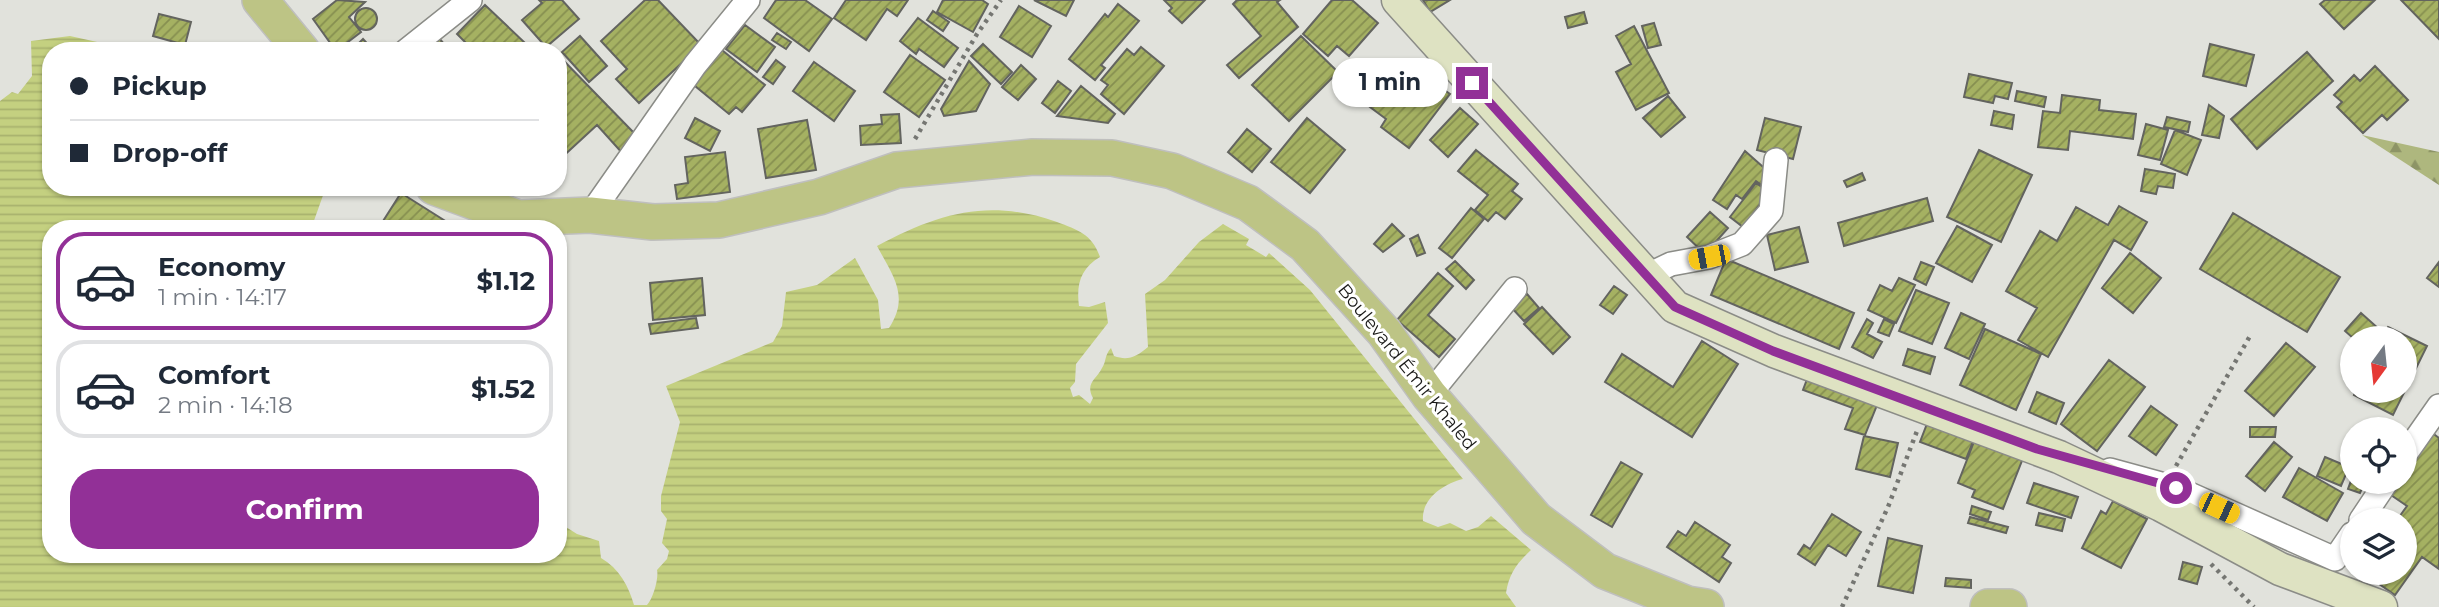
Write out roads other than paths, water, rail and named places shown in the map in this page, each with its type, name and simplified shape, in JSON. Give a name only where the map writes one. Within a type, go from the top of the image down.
[{"type":"main road","points":[[260,0],[295,42]]},
{"type":"main road","points":[[1398,0],[1601,228],[1626,249],[1675,307],[1773,351],[2059,457],[2161,505],[2280,569],[2381,607]]},
{"type":"main road","name":"Boulevard Émir Khaled","points":[[458,196],[518,218],[590,215],[653,222],[719,220],[819,197],[897,170],[1033,157],[1112,158],[1172,171],[1248,203],[1305,245],[1384,332],[1429,395],[1536,519],[1605,571],[1687,604],[1706,607]]},
{"type":"main road","points":[[1988,607],[2009,607]]},
{"type":"street","points":[[417,42],[470,0]]},
{"type":"street","points":[[590,215],[695,65],[748,0]]},
{"type":"street","points":[[1648,275],[1671,264],[1709,257],[1742,244],[1772,211],[1776,160]]},
{"type":"street","points":[[1429,395],[1515,289]]},
{"type":"street","points":[[2417,437],[2439,406]]},
{"type":"street","points":[[2059,457],[2165,484],[2335,559],[2340,552]]}]
